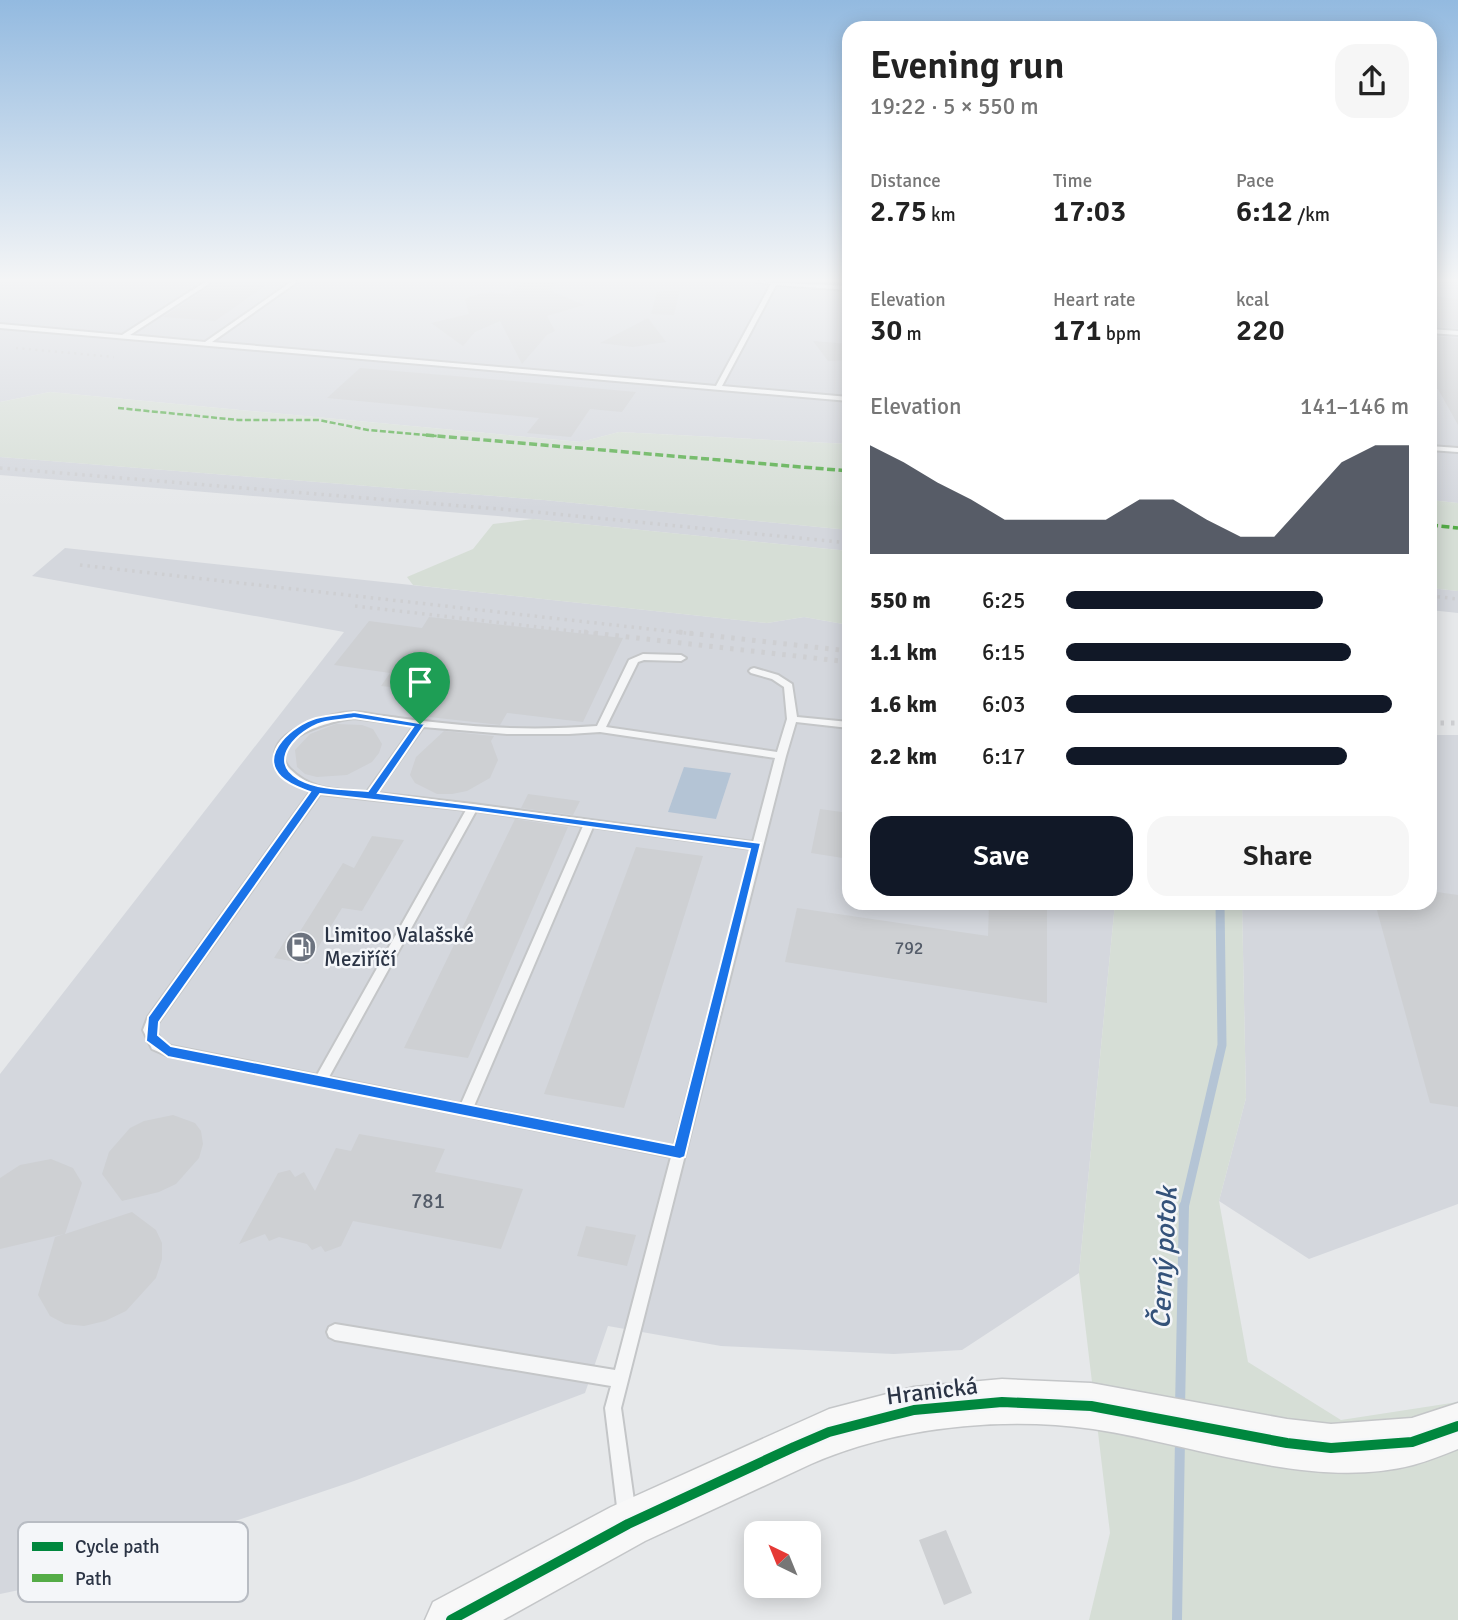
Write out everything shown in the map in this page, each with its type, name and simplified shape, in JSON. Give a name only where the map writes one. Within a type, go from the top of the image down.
[{"type":"street","name":"Hranická","points":[[451,1620],[628,1524],[829,1432],[888,1415],[1002,1402],[1091,1406],[1287,1443],[1372,1447],[1412,1442],[1458,1426]]},
{"type":"lane","points":[[364,358],[842,398]]},
{"type":"lane","points":[[718,388],[734,358]]},
{"type":"lane","points":[[1437,448],[1458,450]]},
{"type":"lane","points":[[600,729],[634,660],[643,657],[681,658]]},
{"type":"lane","points":[[628,1524],[612,1408],[680,1153],[757,846],[793,719],[789,686],[775,677],[754,671]]},
{"type":"lane","points":[[757,846],[371,794],[317,790],[294,781],[283,773],[279,762],[281,750],[289,738],[318,721],[354,715],[489,732],[564,733],[600,729],[781,756]]},
{"type":"lane","points":[[793,719],[842,725]]},
{"type":"lane","points":[[371,794],[420,724]]},
{"type":"lane","points":[[317,790],[152,1021],[149,1030],[157,1045],[168,1051],[466,1108],[680,1153]]},
{"type":"lane","points":[[320,1081],[473,807]]},
{"type":"lane","points":[[466,1108],[589,823]]},
{"type":"lane","points":[[335,1332],[619,1379]]},
{"type":"shaded area","points":[[0,358],[842,358],[842,444],[619,432],[581,442],[50,392],[0,402]]},
{"type":"shaded area","points":[[1437,358],[1458,358],[1458,503],[1437,501]]},
{"type":"shaded area","points":[[50,392],[581,442],[619,432],[842,444],[842,529],[544,500],[0,457],[0,402]]},
{"type":"shaded area","points":[[0,457],[544,500],[842,529],[842,550],[533,519],[0,475]]},
{"type":"shaded area","points":[[1437,501],[1458,503],[1458,591],[1437,589]]},
{"type":"shaded area","points":[[533,519],[842,550],[842,624],[804,617],[767,623],[413,585],[407,577],[473,549],[493,524]]},
{"type":"shaded area","points":[[65,548],[767,623],[804,617],[842,624],[842,910],[1114,910],[1079,1273],[962,1350],[894,1354],[721,1346],[608,1326],[585,1393],[354,1481],[232,1522],[18,1522],[18,1590],[0,1594],[0,1074],[344,632],[32,576]]},
{"type":"shaded area","points":[[1437,589],[1458,591],[1458,613],[1437,611]]},
{"type":"shaded area","points":[[1437,735],[1458,735],[1458,1204],[1309,1259],[1219,1201],[1246,1098],[1242,910],[1437,910]]},
{"type":"shaded area","points":[[1114,910],[1242,910],[1246,1098],[1219,1201],[1248,1362],[1341,1420],[1458,1402],[1458,1620],[1089,1620],[1110,1533],[1079,1273]]},
{"type":"water","points":[[684,767],[731,773],[716,819],[668,812]]},
{"type":"building","points":[[825,358],[842,358],[842,360],[828,361]]},
{"type":"building","points":[[1437,358],[1458,358],[1458,425],[1438,389]]},
{"type":"building","points":[[360,368],[636,392],[622,412],[590,409],[571,437],[527,433],[539,418],[327,398]]},
{"type":"building","points":[[429,617],[623,638],[583,722],[507,713],[500,725],[421,716],[436,692],[381,686],[390,673],[334,665],[369,621],[422,628]]},
{"type":"building","points":[[336,724],[362,725],[373,729],[382,744],[379,753],[372,762],[347,775],[317,777],[305,774],[297,767],[295,750],[310,734]]},
{"type":"building","points":[[444,731],[494,736],[491,741],[498,760],[490,778],[467,791],[452,794],[437,794],[415,783],[410,775],[416,757]]},
{"type":"building","points":[[528,794],[580,801],[573,815],[521,808]]},
{"type":"building","points":[[820,809],[842,812],[842,858],[811,853]]},
{"type":"building","points":[[515,819],[568,827],[468,1058],[404,1048]]},
{"type":"building","points":[[372,836],[404,840],[362,911],[342,908],[308,964],[274,958],[291,931],[299,933],[343,863],[354,868]]},
{"type":"building","points":[[636,847],[703,856],[624,1108],[544,1094]]},
{"type":"building","points":[[1437,892],[1458,895],[1458,1107],[1430,1103],[1377,910],[1437,910]]},
{"type":"building","points":[[797,908],[988,936],[989,910],[1047,910],[1047,1003],[785,962]]},
{"type":"building","points":[[173,1115],[195,1123],[201,1131],[203,1144],[199,1158],[176,1184],[159,1192],[122,1201],[102,1174],[109,1152],[130,1128],[144,1121]]},
{"type":"building","points":[[359,1134],[445,1149],[435,1172],[523,1189],[501,1249],[353,1221],[341,1246],[325,1252],[321,1246],[312,1250],[307,1244],[279,1237],[269,1241],[265,1234],[239,1244],[278,1173],[290,1170],[295,1177],[304,1172],[315,1191],[336,1148],[351,1151]]},
{"type":"building","points":[[51,1159],[73,1168],[82,1183],[65,1234],[132,1212],[156,1230],[162,1243],[162,1259],[156,1278],[126,1311],[105,1321],[84,1326],[65,1324],[50,1316],[38,1295],[55,1237],[64,1234],[0,1249],[0,1178],[20,1165]]},
{"type":"building","points":[[586,1226],[636,1235],[627,1266],[577,1256]]},
{"type":"building","points":[[946,1530],[972,1593],[944,1605],[919,1540]]},
{"type":"waterway","name":"Černý potok","points":[[1184,1208],[1222,1045],[1220,910]]},
{"type":"waterway","name":"Černý potok","points":[[1180,1408],[1184,1206]]},
{"type":"waterway","name":"Černý potok","points":[[1177,1620],[1180,1438]]},
{"type":"railway","points":[[0,468],[536,512],[842,542]]},
{"type":"railway","points":[[80,565],[694,634]]},
{"type":"railway","points":[[1437,597],[1458,599]]},
{"type":"railway","points":[[355,606],[599,634]]},
{"type":"railway","points":[[584,632],[842,661]]},
{"type":"railway","points":[[679,632],[842,650]]},
{"type":"railway","points":[[1437,723],[1458,723]]},
{"type":"marked path","points":[[118,408],[238,420],[319,420],[368,430],[842,470]]},
{"type":"marked path","points":[[1437,526],[1458,528]]},
{"type":"cycle path","points":[[451,1620],[628,1524],[794,1447],[829,1432],[914,1410],[1002,1402],[1091,1406],[1287,1443],[1331,1448],[1412,1442],[1458,1426]]},
{"type":"place","name":"Limitoo Valašské Meziříčí","points":[[301,947]]},
{"type":"route","points":[[420,724],[354,715],[336,716],[318,721],[289,738],[281,750],[279,762],[283,773],[294,781],[317,790],[371,794],[757,846],[680,1153],[466,1108],[168,1051],[157,1045],[151,1037],[149,1030],[152,1021],[317,790],[371,794],[420,724]]}]
